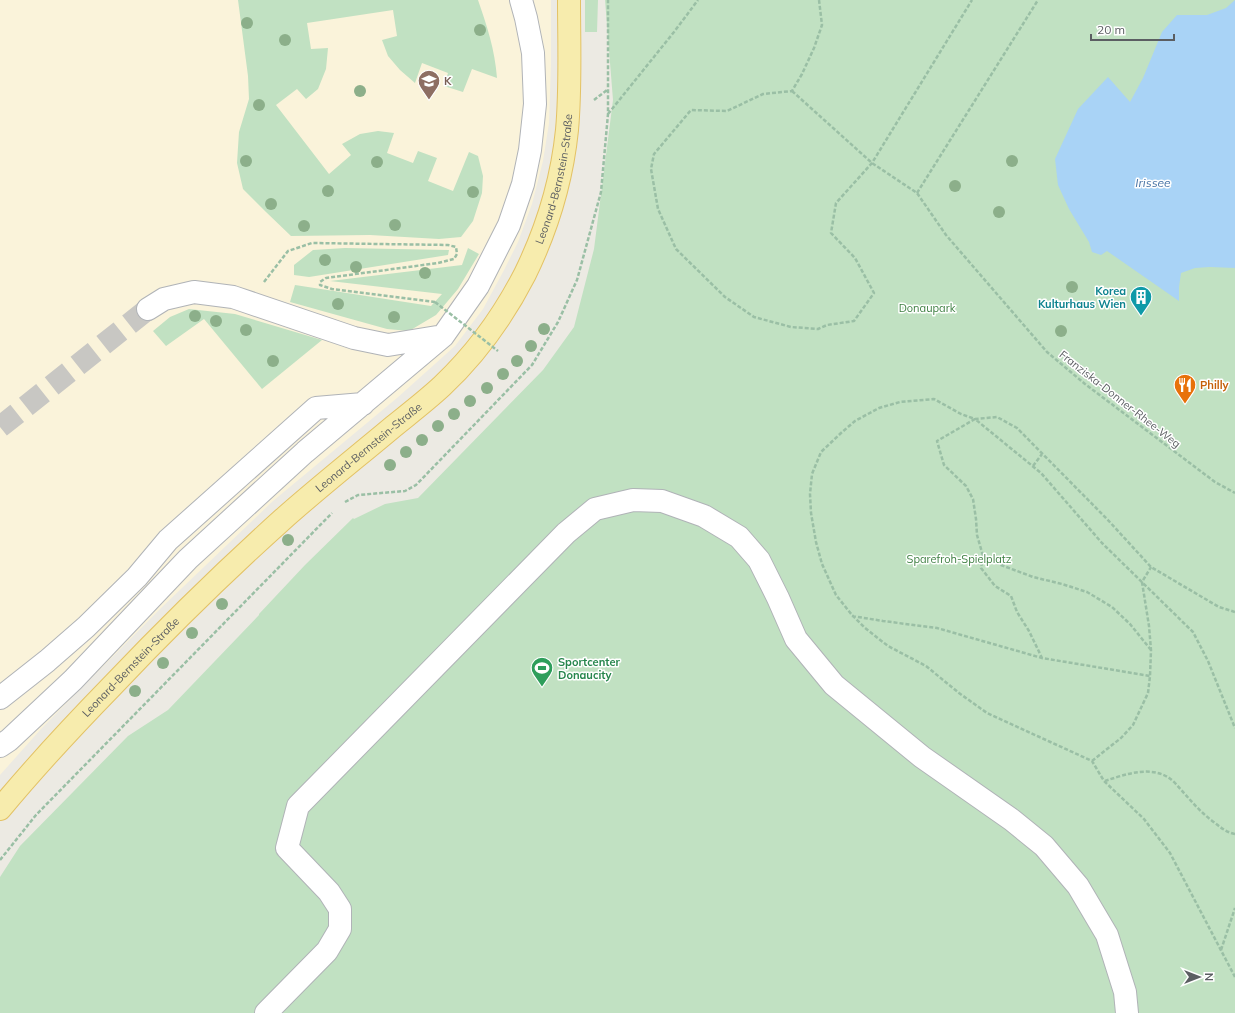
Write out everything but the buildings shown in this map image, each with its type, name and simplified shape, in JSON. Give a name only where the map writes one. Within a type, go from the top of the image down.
[{"type":"main road","name":"Leonard-Bernstein-Straße","points":[[0,809],[87,712],[206,590],[297,507],[442,386],[465,362],[497,322],[516,290],[536,250],[549,213],[560,173],[567,130],[569,92],[569,0]]},
{"type":"lane","points":[[0,746],[9,740],[73,680],[188,559],[305,452],[443,336],[478,286],[509,225],[522,184],[530,150],[534,104],[533,53],[521,0]]},
{"type":"lane","points":[[148,309],[164,299],[194,292],[233,297],[354,338],[388,345],[443,336]]},
{"type":"lane","points":[[0,698],[86,627],[137,576],[168,540],[316,408],[363,404]]},
{"type":"lane","points":[[266,1013],[327,951],[340,929],[340,909],[329,892],[287,848],[298,806],[566,533],[595,509],[633,500],[662,501],[704,516],[739,537],[759,560],[796,639],[834,685],[922,757],[1012,820],[1044,846],[1078,886],[1107,935],[1125,992],[1127,1013]]},
{"type":"path","points":[[608,114],[698,0]]},
{"type":"path","points":[[792,91],[814,48],[822,25],[818,0]]},
{"type":"path","points":[[972,0],[872,163],[836,203],[831,233],[855,258],[874,293],[854,321],[827,325],[818,329],[791,327],[754,317],[725,297],[676,249],[658,209],[651,169],[654,154],[691,110],[727,111],[763,94],[792,91],[872,163],[917,193],[1038,0]]},
{"type":"path","name":"Franziska-Donner-Rhee-Weg","points":[[917,193],[946,235],[1047,352],[1085,384],[1215,482],[1235,492]]},
{"type":"path","points":[[248,302],[288,251],[312,243],[448,245],[456,247],[457,254],[454,259],[438,263],[326,278],[320,282],[320,285],[332,290],[435,302],[498,351]]},
{"type":"path","points":[[1235,728],[1208,661],[1193,632],[1102,543],[1041,473],[975,419],[961,414],[934,399],[900,402],[879,408],[855,421],[821,452],[812,474],[810,494],[811,512],[816,542],[822,564],[836,595],[852,616],[888,646],[926,666],[959,693],[987,713],[1092,762],[1104,781],[1144,819],[1170,853],[1235,977]]},
{"type":"path","points":[[1042,658],[1029,631],[1016,612],[1011,596],[995,586],[981,568],[983,556],[977,535],[976,519],[972,499],[966,486],[944,465],[937,441],[975,419],[997,417],[1018,428],[1107,519],[1151,567],[1219,606],[1235,612]]},
{"type":"path","points":[[1033,466],[1042,454]]},
{"type":"path","points":[[983,556],[1033,578],[1062,584],[1087,592],[1112,606],[1130,624],[1151,650]]},
{"type":"path","points":[[1092,762],[1121,738],[1133,725],[1148,693],[1151,650],[1142,582],[1151,567]]},
{"type":"path","points":[[852,616],[937,628],[1042,658],[1150,676]]},
{"type":"path","points":[[1104,781],[1129,773],[1145,771],[1160,773],[1174,781],[1185,796],[1208,818],[1228,833],[1235,834]]},
{"type":"path","points":[[1221,950],[1235,908]]},
{"type":"shaded area","points":[[0,0],[551,0],[551,64],[549,123],[543,161],[532,204],[518,242],[483,309],[455,346],[397,398],[273,501],[160,609],[41,729],[0,775]]},
{"type":"green space","points":[[238,0],[478,0],[492,48],[497,78],[472,69],[463,92],[444,86],[448,73],[422,63],[415,83],[400,70],[388,56],[382,40],[397,36],[393,10],[307,23],[311,49],[328,48],[326,69],[318,89],[306,99],[297,89],[276,105],[329,174],[351,155],[342,144],[360,134],[378,131],[394,133],[387,153],[413,163],[418,151],[437,158],[428,181],[453,191],[469,152],[478,156],[483,176],[482,193],[473,221],[461,237],[439,239],[370,235],[291,236],[243,189],[237,163],[239,132],[249,99],[248,76]]},
{"type":"green space","points":[[585,0],[598,0],[597,32],[585,32]]},
{"type":"green space","points":[[605,0],[1235,0],[1235,1013],[0,1013],[0,877],[20,846],[128,736],[168,710],[305,565],[353,518],[354,519],[385,504],[418,498],[543,370],[574,327],[594,249],[613,100]]},
{"type":"green space","points":[[345,248],[449,250],[448,255],[309,277],[294,275],[294,265],[313,250]]},
{"type":"green space","points":[[468,248],[479,254],[458,289],[436,315],[409,331],[387,329],[290,302],[295,285],[431,306],[442,294],[330,281],[462,265]]},
{"type":"green space","points":[[189,309],[235,314],[322,340],[262,389],[204,319],[166,346],[153,331],[170,317]]},
{"type":"water","name":"Irissee","points":[[1235,0],[1235,268],[1195,268],[1181,273],[1179,301],[1107,251],[1101,255],[1092,252],[1089,242],[1069,209],[1058,185],[1055,159],[1078,109],[1108,77],[1130,102],[1143,78],[1162,32],[1177,15],[1207,15],[1226,8]]},
{"type":"tunnel","points":[[0,427],[148,309]]},
{"type":"place","name":"K","points":[[429,100]]},
{"type":"place","name":"Korea Kulturhaus Wien","points":[[1141,316]]},
{"type":"place","name":"Philly","points":[[1185,404]]},
{"type":"place","name":"Sportcenter Donaucity","points":[[542,688]]},
{"type":"park label","name":"Donaupark","points":[[927,308]]},
{"type":"park label","name":"Sparefroh-Spielplatz","points":[[959,559]]}]
